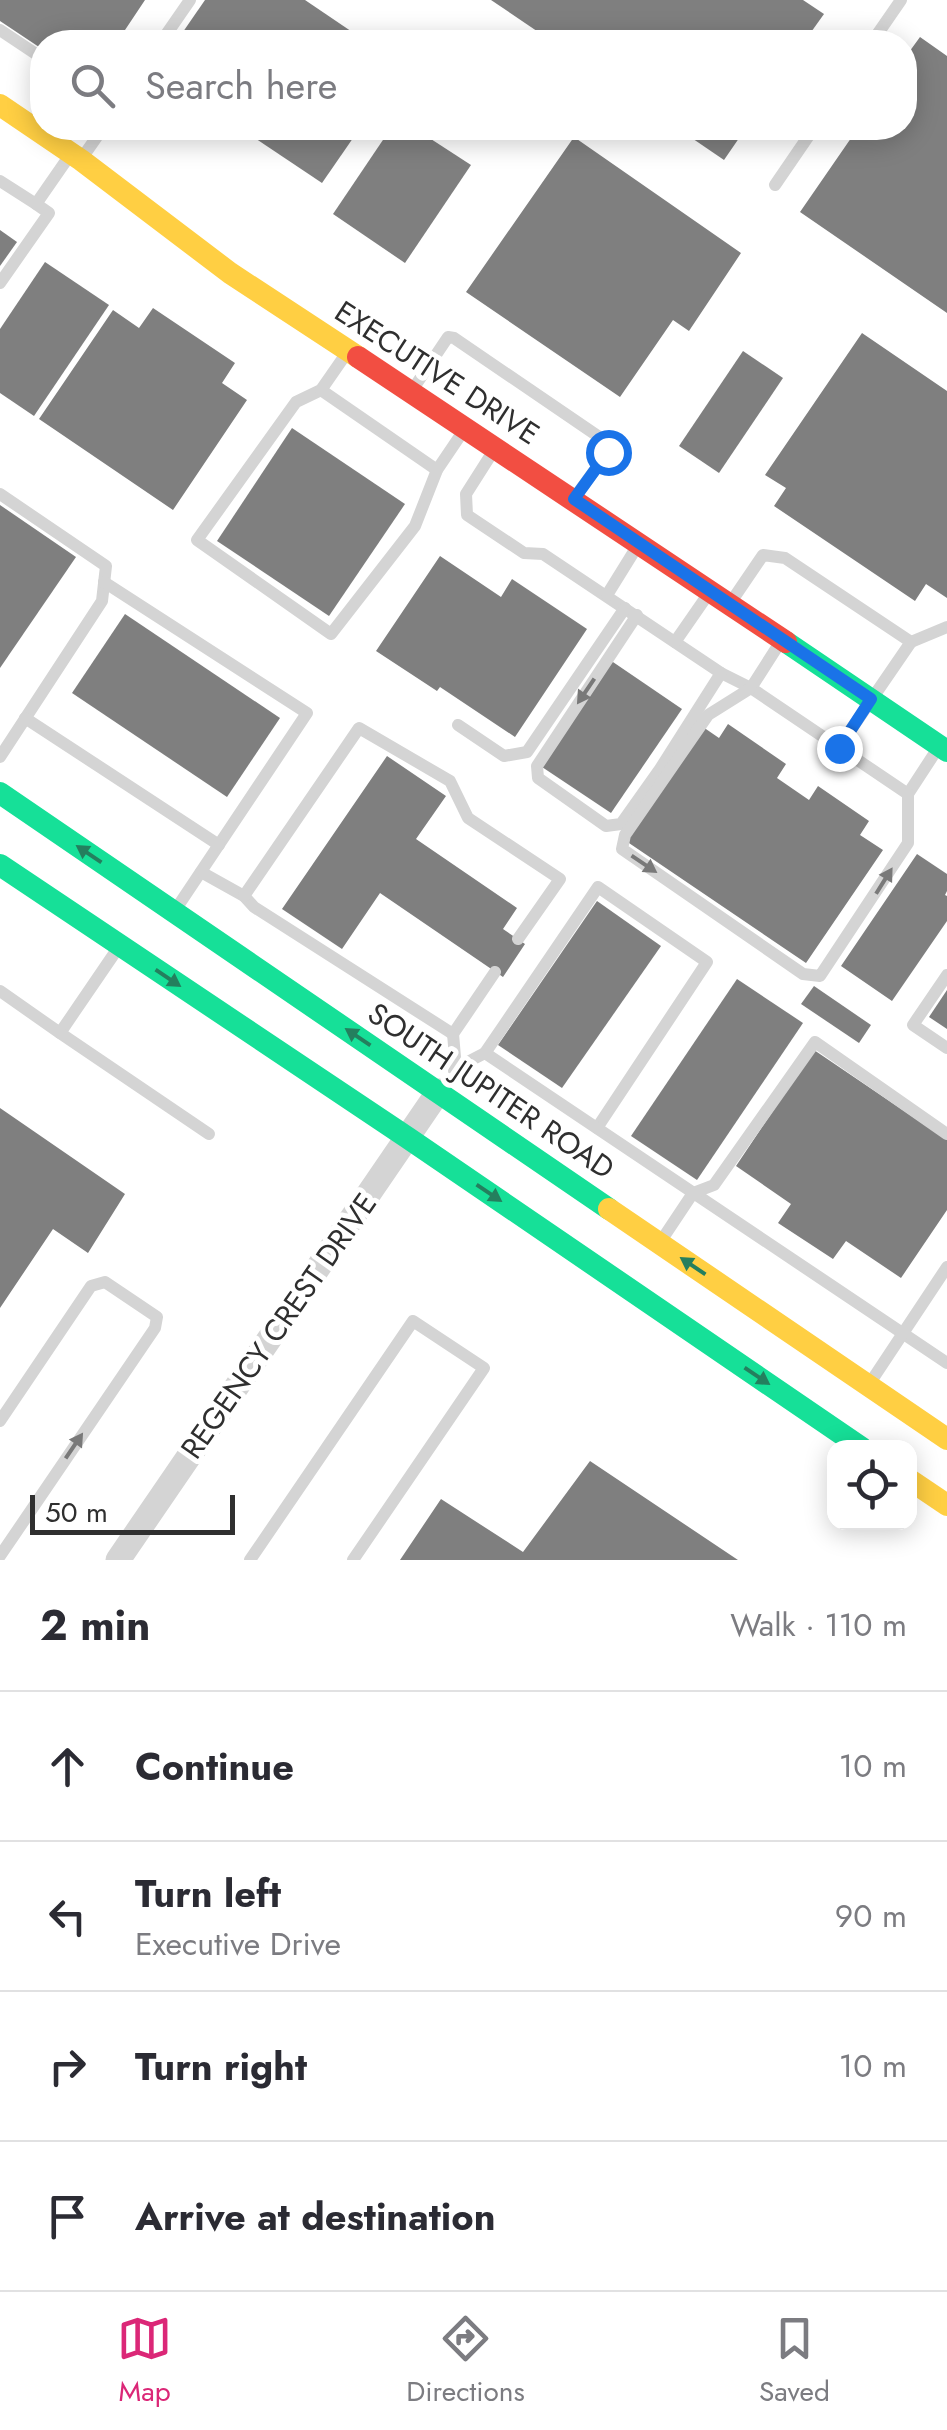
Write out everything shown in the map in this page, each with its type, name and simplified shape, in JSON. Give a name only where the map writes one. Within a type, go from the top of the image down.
[{"type":"main road","name":"EXECUTIVE DRIVE","points":[[0,105],[30,125]]},
{"type":"main road","name":"EXECUTIVE DRIVE","points":[[52,140],[230,273],[640,542],[943,748]]},
{"type":"main road","name":"SOUTH JUPITER ROAD","points":[[0,793],[947,1439]]},
{"type":"main road","points":[[0,865],[850,1440]]},
{"type":"main road","points":[[917,1485],[947,1505]]},
{"type":"street","name":"REGENCY CREST DRIVE","points":[[118,1560],[439,1092]]},
{"type":"lane","points":[[169,30],[190,0]]},
{"type":"lane","points":[[880,30],[900,0]]},
{"type":"lane","points":[[0,30],[30,50]]},
{"type":"lane","points":[[36,204],[91,140]]},
{"type":"lane","points":[[775,185],[806,140]]},
{"type":"lane","points":[[0,181],[49,213],[0,283]]},
{"type":"lane","points":[[412,392],[448,338],[454,338],[608,443],[608,452],[574,499]]},
{"type":"lane","points":[[348,350],[321,390],[296,402],[197,540],[331,634],[415,526],[436,470],[466,428]]},
{"type":"lane","points":[[321,390],[436,470]]},
{"type":"lane","points":[[496,448],[466,494],[468,515],[524,552],[543,554],[908,794]]},
{"type":"lane","points":[[0,494],[106,566],[102,601],[0,757]]},
{"type":"lane","points":[[607,595],[640,542]]},
{"type":"lane","points":[[675,642],[763,555],[785,558],[911,642]]},
{"type":"lane","points":[[104,582],[307,713],[174,912]]},
{"type":"lane","points":[[458,724],[504,756],[527,752],[631,612]]},
{"type":"lane","points":[[631,612],[536,766],[538,778],[606,826],[622,824],[721,673]]},
{"type":"lane","points":[[839,748],[911,642],[947,626]]},
{"type":"lane","points":[[782,640],[750,688],[708,715],[626,835],[622,849],[803,974],[820,976],[908,844],[908,794],[943,748]]},
{"type":"lane","points":[[26,718],[219,845]]},
{"type":"lane","points":[[244,896],[359,728],[450,782],[468,818],[560,880],[518,939]]},
{"type":"lane","points":[[201,872],[244,896],[453,1034]]},
{"type":"lane","points":[[439,1092],[456,1068],[485,1052],[598,888],[707,962],[597,1128]]},
{"type":"lane","points":[[60,1033],[120,946]]},
{"type":"lane","points":[[456,1068],[453,1034],[495,972]]},
{"type":"lane","points":[[947,974],[913,1025],[947,1048]]},
{"type":"lane","points":[[0,991],[208,1134]]},
{"type":"lane","points":[[660,1243],[693,1192],[714,1185],[816,1042],[947,1134]]},
{"type":"lane","points":[[485,1052],[947,1363]]},
{"type":"lane","points":[[868,1386],[947,1267]]},
{"type":"lane","points":[[0,1421],[91,1286],[105,1282],[157,1317],[154,1328],[0,1556]]},
{"type":"lane","points":[[250,1560],[414,1321],[484,1368],[354,1560]]},
{"type":"building","points":[[0,0],[145,0],[125,30],[30,30],[30,41],[0,21]]},
{"type":"building","points":[[205,0],[305,0],[349,30],[184,30]]},
{"type":"building","points":[[491,0],[803,0],[824,14],[813,30],[535,30]]},
{"type":"building","points":[[920,37],[947,56],[947,313],[800,212],[850,140],[917,140]]},
{"type":"building","points":[[258,140],[352,140],[322,183]]},
{"type":"building","points":[[383,140],[432,140],[471,165],[405,263],[333,214]]},
{"type":"building","points":[[572,140],[578,140],[741,253],[689,331],[673,320],[620,397],[466,292]]},
{"type":"building","points":[[695,140],[738,140],[724,160]]},
{"type":"building","points":[[0,230],[17,242],[0,266]]},
{"type":"building","points":[[45,262],[109,305],[34,416],[0,393],[0,329]]},
{"type":"building","points":[[153,308],[235,363],[222,383],[247,400],[173,510],[39,419],[113,310],[139,328]]},
{"type":"building","points":[[862,333],[947,391],[947,598],[926,584],[915,601],[774,506],[786,488],[765,475]]},
{"type":"building","points":[[743,351],[783,378],[719,473],[679,446]]},
{"type":"building","points":[[292,428],[405,504],[329,616],[217,541]]},
{"type":"building","points":[[0,505],[76,557],[0,668]]},
{"type":"building","points":[[440,556],[501,597],[512,579],[587,629],[515,737],[440,687],[437,691],[376,651]]},
{"type":"building","points":[[125,614],[280,718],[227,797],[72,693]]},
{"type":"building","points":[[610,660],[682,709],[611,813],[539,765]]},
{"type":"building","points":[[728,724],[786,764],[777,778],[809,800],[818,786],[869,821],[860,835],[883,850],[806,963],[626,841],[703,727],[719,738]]},
{"type":"building","points":[[387,756],[446,796],[416,839],[517,908],[503,929],[525,944],[503,977],[380,893],[342,949],[282,909]]},
{"type":"building","points":[[917,854],[947,874],[947,921],[892,1001],[841,966]]},
{"type":"building","points":[[597,901],[661,946],[562,1088],[498,1045]]},
{"type":"building","points":[[737,979],[803,1023],[697,1180],[631,1136]]},
{"type":"building","points":[[814,986],[871,1025],[859,1043],[801,1004]]},
{"type":"building","points":[[947,990],[947,1029],[929,1017]]},
{"type":"building","points":[[814,1050],[947,1140],[947,1210],[901,1278],[846,1241],[833,1259],[778,1223],[791,1204],[736,1166]]},
{"type":"building","points":[[0,1108],[125,1194],[88,1253],[53,1229],[0,1308]]},
{"type":"building","points":[[590,1461],[738,1560],[400,1560],[441,1499],[523,1552]]},
{"type":"traffic: fast","points":[[786,642],[947,751]]},
{"type":"traffic: fast","points":[[0,793],[609,1209]]},
{"type":"traffic: fast","points":[[0,865],[850,1440]]},
{"type":"traffic: slow","points":[[0,105],[30,125]]},
{"type":"traffic: slow","points":[[52,140],[230,273],[358,357]]},
{"type":"traffic: slow","points":[[609,1209],[947,1439]]},
{"type":"traffic: slow","points":[[917,1485],[947,1505]]},
{"type":"traffic: jam","points":[[358,357],[786,642]]},
{"type":"route","points":[[608,452],[574,499],[871,699],[839,748]]}]
